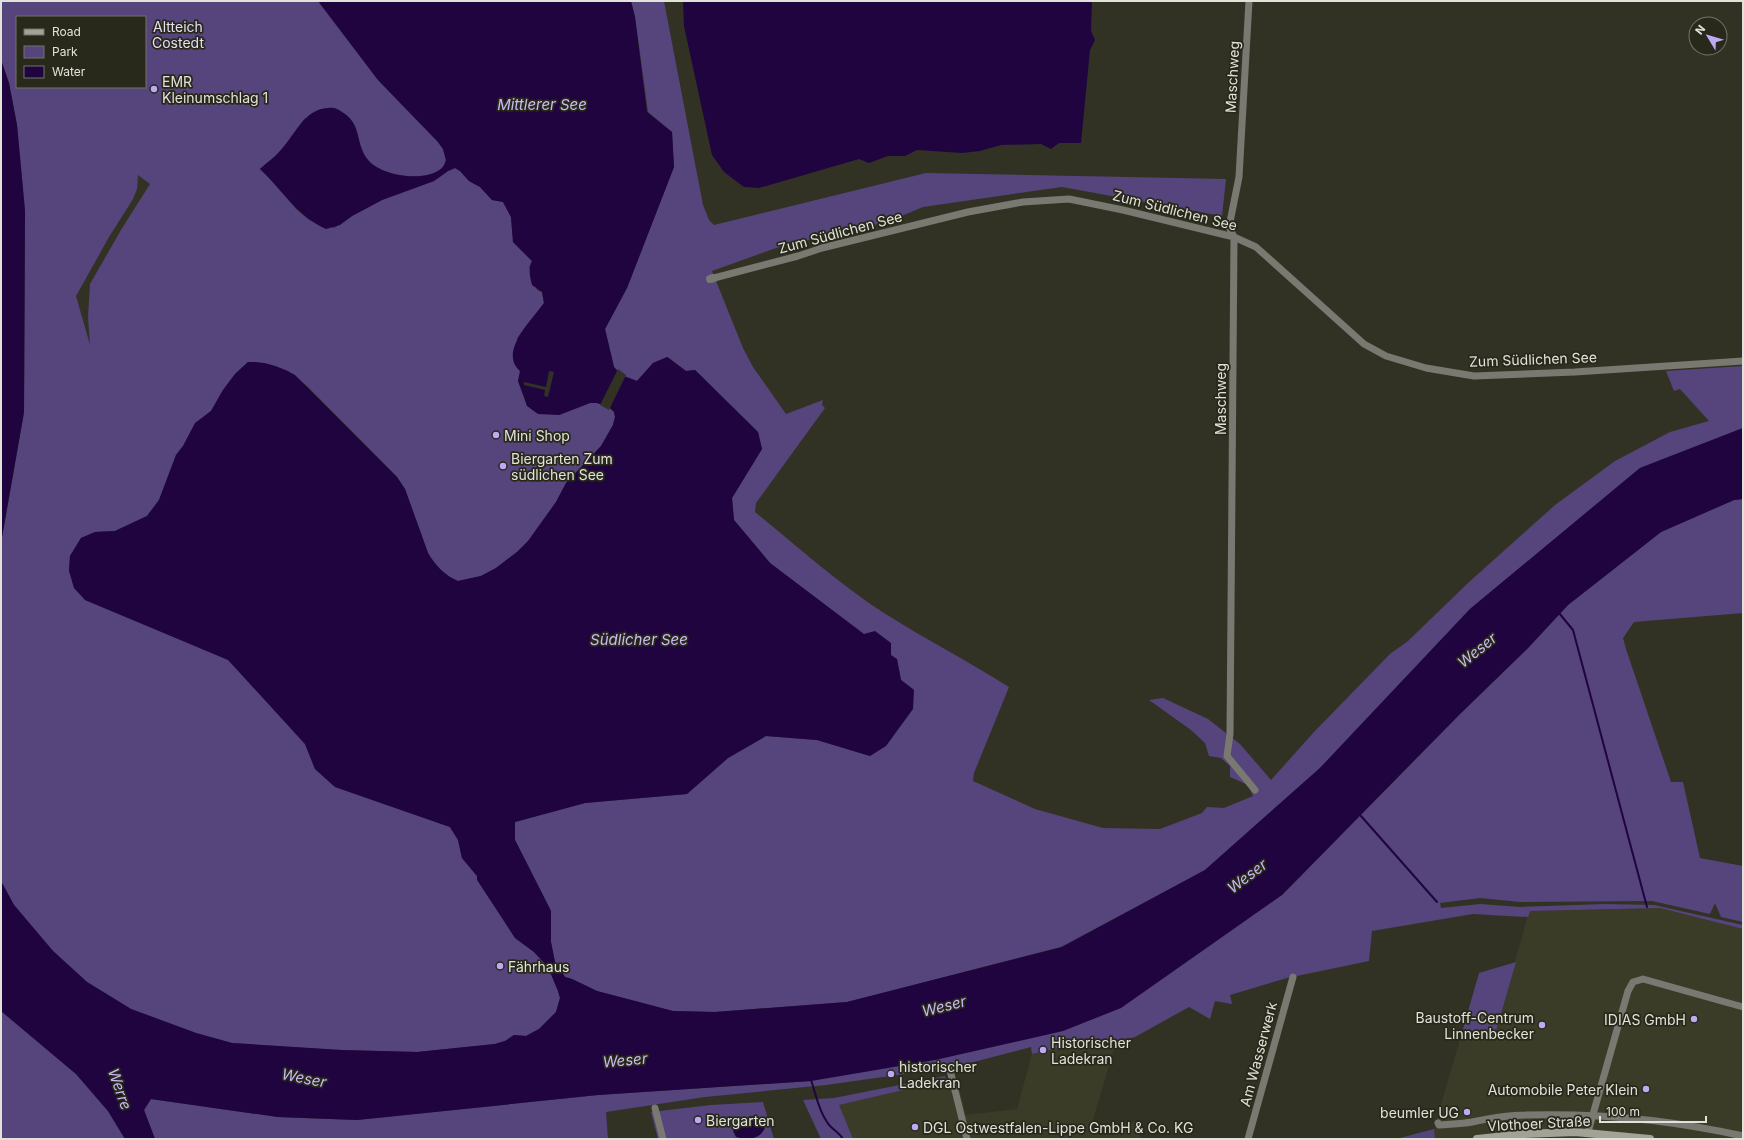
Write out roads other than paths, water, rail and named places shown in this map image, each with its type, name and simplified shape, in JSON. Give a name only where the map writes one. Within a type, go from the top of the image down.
[{"type":"main road","name":"Vlothoer Straße","points":[[1477,1139],[1524,1134],[1574,1135],[1588,1132],[1650,1139]]},
{"type":"street","name":"Maschweg","points":[[1249,1],[1239,177],[1229,227],[1234,237],[1230,734],[1227,756],[1254,790]]},
{"type":"street","name":"Zum Südlichen See","points":[[712,279],[822,248],[968,212],[1023,202],[1069,199],[1123,210],[1234,237],[1256,247],[1364,344],[1386,356],[1426,368],[1474,376],[1575,372],[1743,361]]},
{"type":"street","name":"Am Wasserwerk","points":[[1248,1139],[1293,977]]},
{"type":"street","points":[[1588,1132],[1628,991],[1633,982],[1642,979],[1743,1007]]},
{"type":"street","points":[[950,1070],[967,1139]]},
{"type":"street","points":[[655,1108],[663,1139]]},
{"type":"street","points":[[1438,1123],[1439,1125],[1471,1122],[1494,1116],[1526,1114],[1633,1118],[1743,1136]]},
{"type":"water","points":[[318,1],[631,1],[635,17],[647,112],[672,132],[674,167],[627,288],[605,329],[614,367],[621,375],[637,381],[653,363],[667,357],[686,371],[695,370],[758,432],[762,449],[732,498],[734,520],[770,563],[864,634],[875,631],[891,643],[891,655],[897,659],[901,680],[914,690],[913,709],[886,746],[870,756],[817,740],[766,736],[728,758],[687,794],[585,803],[515,822],[515,840],[551,911],[551,942],[555,962],[565,977],[597,991],[673,1011],[715,1012],[847,1002],[1062,947],[1205,870],[1320,768],[1470,609],[1640,468],[1743,428],[1743,499],[1734,500],[1661,532],[1568,605],[1528,648],[1459,715],[1282,895],[1121,1008],[1063,1031],[935,1060],[811,1081],[598,1095],[357,1120],[278,1117],[151,1099],[144,1110],[155,1139],[125,1139],[108,1111],[76,1074],[1,1011],[1,881],[14,905],[53,951],[87,982],[131,1009],[196,1033],[232,1043],[341,1050],[417,1052],[495,1044],[505,1041],[514,1035],[526,1036],[539,1029],[556,1012],[560,998],[548,967],[534,952],[515,938],[477,880],[477,876],[462,858],[458,840],[450,827],[335,787],[315,769],[305,744],[228,660],[85,600],[74,588],[69,571],[70,556],[81,538],[95,532],[115,531],[147,516],[159,500],[176,455],[183,446],[195,423],[211,411],[223,390],[235,374],[248,362],[261,362],[273,365],[295,375],[397,477],[405,489],[428,553],[441,570],[458,581],[481,576],[496,568],[517,552],[528,541],[556,502],[566,483],[601,446],[613,425],[615,417],[614,412],[609,407],[597,403],[590,403],[559,415],[538,414],[527,406],[518,381],[520,371],[514,363],[513,355],[519,336],[544,303],[542,292],[532,285],[530,270],[532,261],[513,242],[511,217],[503,202],[492,200],[480,187],[469,181],[460,171],[455,168],[434,181],[382,200],[352,216],[340,225],[326,229],[307,218],[260,169],[284,147],[305,119],[312,113],[330,108],[337,109],[353,122],[365,155],[369,161],[384,171],[404,176],[426,175],[435,173],[442,168],[446,161],[443,149],[438,142],[378,80]]},
{"type":"water","points":[[683,1],[1092,1],[1091,31],[1095,40],[1090,50],[1081,143],[1059,143],[1051,149],[1041,144],[1001,145],[980,151],[962,153],[917,150],[905,156],[888,156],[869,163],[859,159],[759,188],[744,187],[724,172],[712,155],[684,26]]},
{"type":"water","points":[[1,60],[9,83],[17,125],[25,211],[24,412],[1,543]]},
{"type":"water","points":[[751,1116],[755,1116],[763,1121],[765,1127],[763,1131],[754,1138],[745,1139],[736,1137],[733,1131],[736,1126]]},
{"type":"waterway","points":[[1559,613],[1573,630],[1647,907]]},
{"type":"waterway","points":[[1361,816],[1437,902]]},
{"type":"waterway","points":[[811,1080],[819,1107],[824,1117],[843,1139]]},
{"type":"place","name":"EMR Kleinumschlag 1","points":[[154,89]]},
{"type":"place","name":"Mini Shop","points":[[496,435]]},
{"type":"place","name":"Biergarten Zum südlichen See","points":[[503,466]]},
{"type":"place","name":"Fährhaus","points":[[500,966]]},
{"type":"place","name":"IDIAS GmbH","points":[[1694,1019]]},
{"type":"place","name":"Baustoff-Centrum Linnenbecker","points":[[1542,1025]]},
{"type":"place","name":"Historischer Ladekran","points":[[1043,1050]]},
{"type":"place","name":"historischer Ladekran","points":[[891,1074]]},
{"type":"place","name":"Automobile Peter Klein","points":[[1646,1089]]},
{"type":"place","name":"beumler UG","points":[[1467,1112]]},
{"type":"place","name":"Biergarten","points":[[698,1120]]},
{"type":"place","name":"DGL Ostwestfalen-Lippe GmbH & Co. KG","points":[[915,1127]]},
{"type":"park label","name":"Altteich Costedt","points":[[178,34]]},
{"type":"water label","name":"Mittlerer See","points":[[542,104]]},
{"type":"water label","name":"Südlicher See","points":[[639,639]]},
{"type":"water label","name":"Weser","points":[[1477,650]]},
{"type":"water label","name":"Weser","points":[[1247,876]]},
{"type":"water label","name":"Weser","points":[[944,1006]]},
{"type":"water label","name":"Weser","points":[[625,1060]]},
{"type":"water label","name":"Weser","points":[[304,1078]]},
{"type":"water label","name":"Werre","points":[[120,1089]]}]
